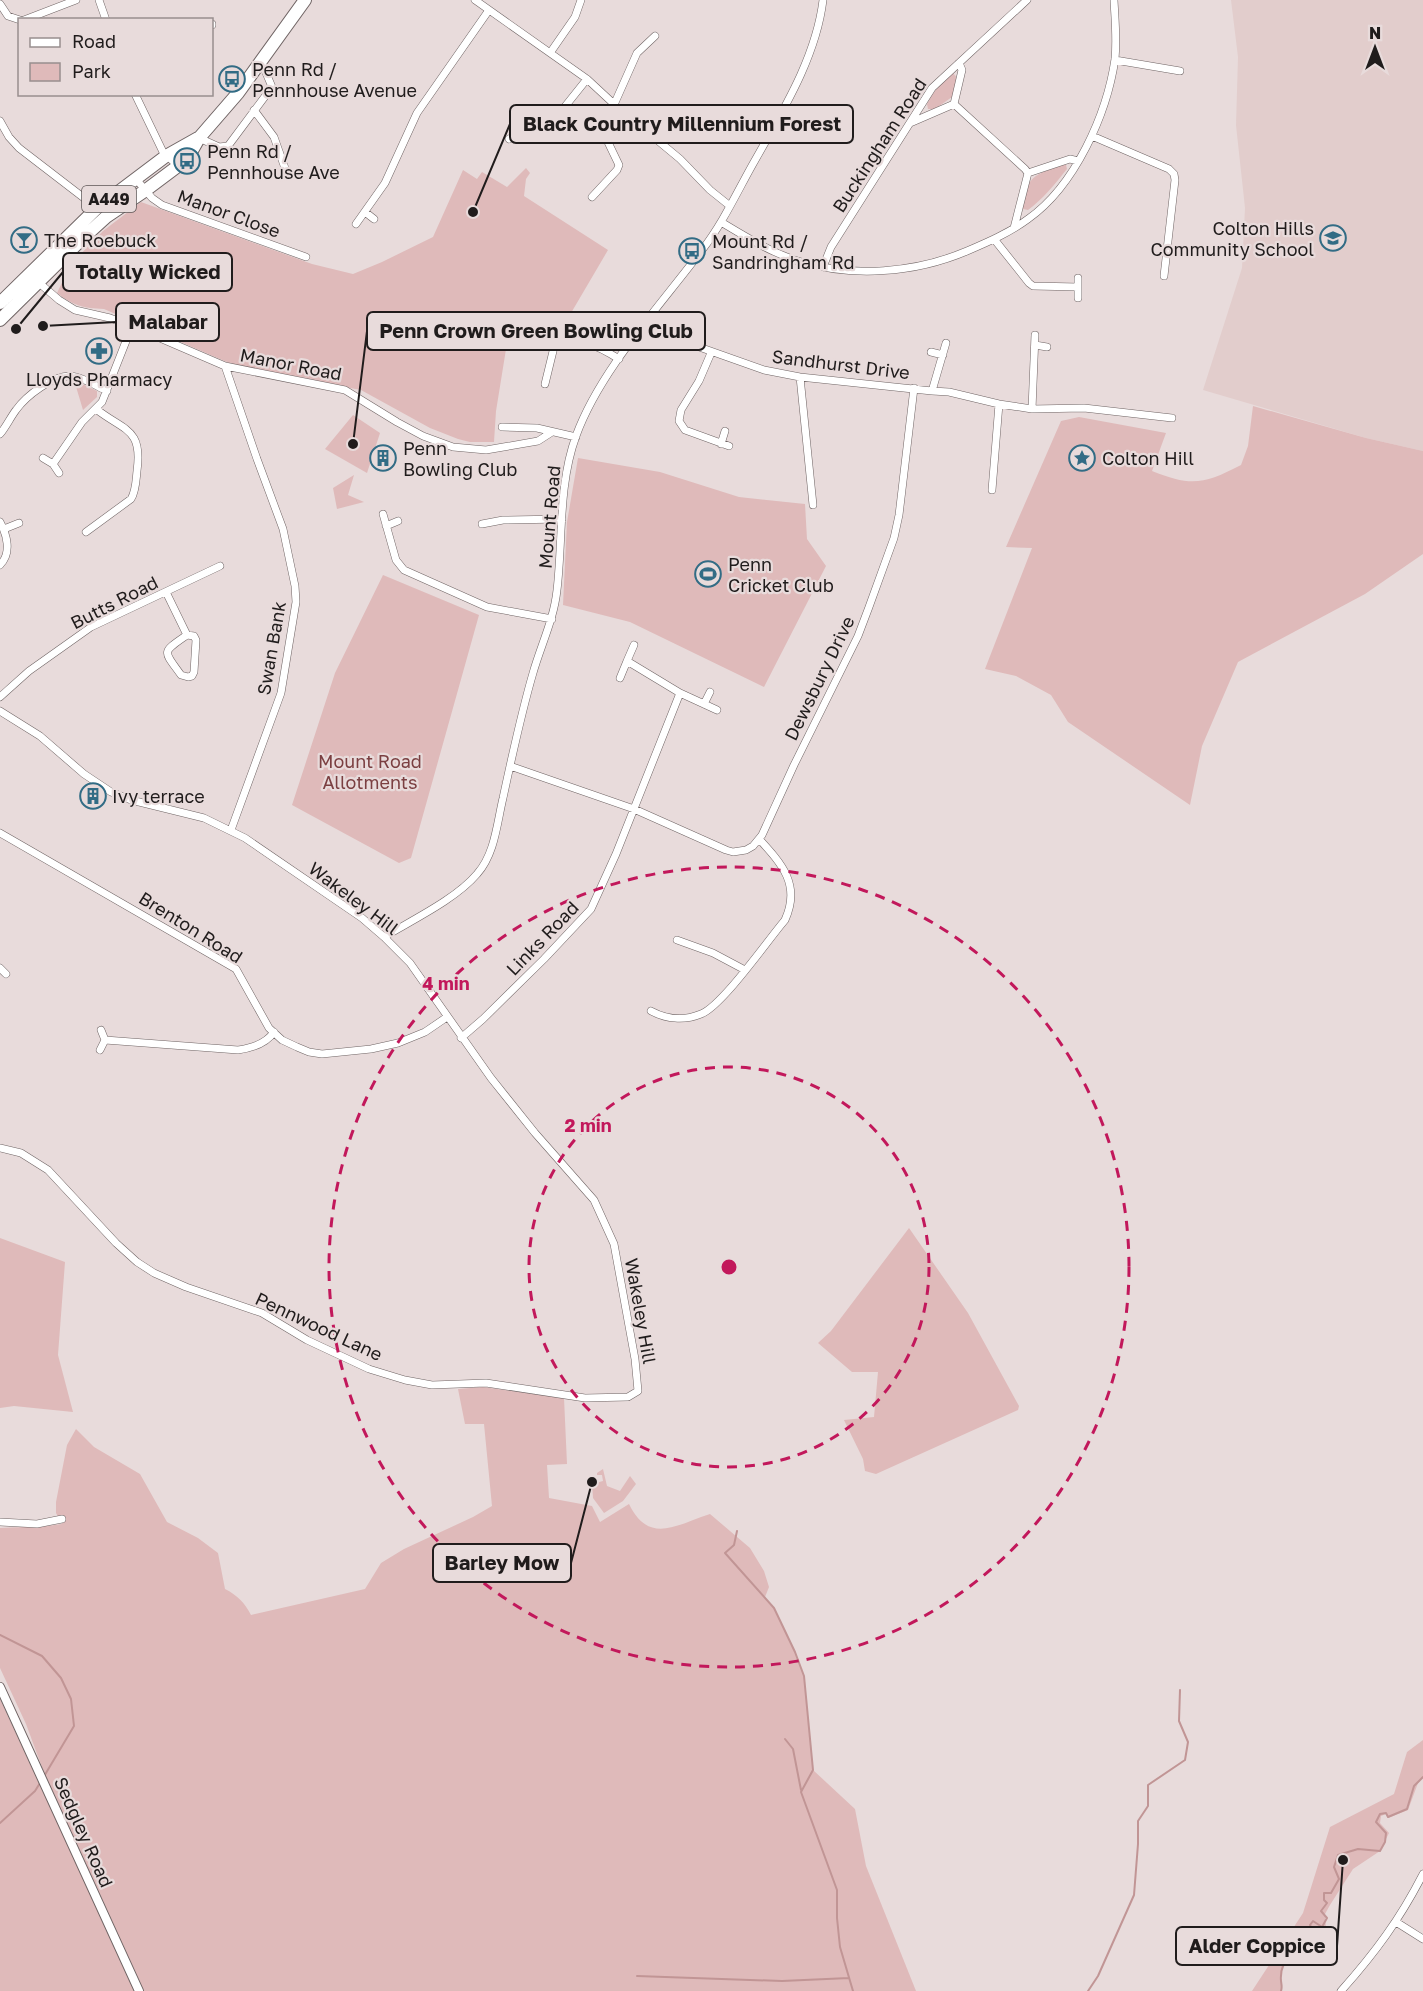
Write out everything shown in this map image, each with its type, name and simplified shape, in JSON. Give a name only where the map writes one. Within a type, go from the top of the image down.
[{"type":"highway","name":"A449","points":[[0,320],[98,224],[178,166],[190,154],[199,138],[220,115],[305,0]]},
{"type":"highway","name":"A449","points":[[0,303],[97,208],[166,156],[199,138]]},
{"type":"street","points":[[29,18],[76,0]]},
{"type":"street","points":[[99,0],[105,18]]},
{"type":"street","points":[[475,0],[587,79],[680,159],[710,190],[730,206]]},
{"type":"street","points":[[550,53],[575,17],[581,0]]},
{"type":"street","name":"Mount Road","points":[[384,937],[455,894],[477,874],[487,859],[494,840],[534,670],[552,619],[557,593],[566,478],[576,436],[588,406],[618,359],[704,248],[721,222],[797,81],[815,35],[823,0]]},
{"type":"street","name":"Buckingham Road","points":[[823,267],[831,246],[932,88],[1027,0]]},
{"type":"street","points":[[721,222],[765,248],[798,261],[850,270],[915,267],[955,256],[1014,228],[1051,200],[1092,136],[1108,94],[1115,60],[1114,0]]},
{"type":"street","points":[[0,4],[9,16],[18,19]]},
{"type":"street","points":[[356,224],[385,183],[417,113],[489,10]]},
{"type":"street","points":[[592,197],[619,165],[606,138],[605,125],[637,53],[655,36]]},
{"type":"street","points":[[1115,60],[1180,71]]},
{"type":"street","points":[[199,138],[219,147],[228,146],[272,87],[261,61]]},
{"type":"street","points":[[954,104],[962,70],[959,63]]},
{"type":"street","points":[[509,139],[559,114],[587,79]]},
{"type":"street","points":[[136,96],[166,156],[178,166]]},
{"type":"street","points":[[910,123],[954,104]]},
{"type":"street","points":[[954,104],[1028,173]]},
{"type":"street","points":[[255,110],[274,137],[286,171]]},
{"type":"street","points":[[0,121],[9,137],[19,148],[97,208]]},
{"type":"street","points":[[1092,136],[1169,169],[1174,174],[1164,276]]},
{"type":"street","points":[[1028,173],[1070,159],[1078,161]]},
{"type":"street","points":[[1014,228],[1028,173]]},
{"type":"street","name":"Manor Close","points":[[136,179],[162,205],[306,257]]},
{"type":"street","points":[[365,212],[374,219]]},
{"type":"street","points":[[994,239],[1029,283],[1034,286],[1078,287]]},
{"type":"street","name":"Manor Road","points":[[29,274],[59,300],[75,310],[132,326],[225,366],[345,390],[423,436],[453,447],[486,450],[538,441],[552,432]]},
{"type":"street","points":[[1078,279],[1078,298]]},
{"type":"street","name":"Sandhurst Drive","points":[[646,321],[671,336],[711,353],[764,370],[800,377],[932,391],[946,343]]},
{"type":"street","points":[[53,464],[82,422],[96,409],[107,391],[132,326]]},
{"type":"street","points":[[1032,410],[1035,336]]},
{"type":"street","points":[[545,384],[555,343],[573,341],[597,345],[618,359]]},
{"type":"street","points":[[1035,345],[1047,347]]},
{"type":"street","name":"Sandhurst Drive","points":[[931,352],[944,355]]},
{"type":"street","points":[[711,353],[699,381],[681,410],[679,421],[685,430],[729,446]]},
{"type":"street","name":"Swan Bank","points":[[225,366],[256,459],[283,529],[295,586],[296,602],[281,693],[231,830]]},
{"type":"street","points":[[0,434],[24,399],[42,386],[61,378],[76,377],[107,391]]},
{"type":"street","points":[[800,377],[813,505]]},
{"type":"street","name":"Dewsbury Drive","points":[[759,839],[858,636],[887,560],[899,515],[914,388]]},
{"type":"street","points":[[932,391],[949,392],[1032,410],[1084,408],[1172,418]]},
{"type":"street","points":[[992,490],[999,404]]},
{"type":"street","points":[[86,532],[131,499],[139,457],[137,442],[131,433],[96,409]]},
{"type":"street","points":[[502,427],[576,436]]},
{"type":"street","points":[[523,443],[524,428]]},
{"type":"street","points":[[721,444],[725,431]]},
{"type":"street","points":[[43,458],[53,464],[59,473]]},
{"type":"street","points":[[383,514],[396,560],[404,570],[487,607],[552,619]]},
{"type":"street","points":[[482,524],[503,520],[562,519]]},
{"type":"street","points":[[386,526],[398,521]]},
{"type":"street","points":[[0,522],[7,541],[6,556],[0,565]]},
{"type":"street","points":[[4,529],[19,523]]},
{"type":"street","name":"Butts Road","points":[[0,698],[29,670],[91,627],[220,566]]},
{"type":"street","points":[[166,592],[187,634],[194,636],[197,645],[194,672],[188,677],[181,675],[167,656],[166,651],[168,647],[187,634]]},
{"type":"street","points":[[620,678],[634,645]]},
{"type":"street","points":[[627,662],[680,693],[717,710]]},
{"type":"street","points":[[704,704],[710,692]]},
{"type":"street","name":"Links Road","points":[[461,1038],[544,959],[591,909],[616,854],[680,693]]},
{"type":"street","name":"Wakeley Hill","points":[[0,711],[39,736],[84,774],[111,792],[131,800],[204,818],[231,830],[362,918],[410,963],[461,1038],[535,1132],[594,1200],[614,1244],[635,1359],[638,1391]]},
{"type":"street","points":[[510,766],[634,809],[733,852],[746,850],[759,839],[783,867],[788,876],[791,899],[785,920],[720,1000],[702,1014],[679,1018],[662,1017],[651,1011]]},
{"type":"street","name":"Brenton Road","points":[[0,833],[236,969],[266,1024],[282,1040],[309,1052],[341,1053],[371,1049],[425,1032],[447,1017]]},
{"type":"street","points":[[677,940],[713,953],[745,970]]},
{"type":"street","points":[[0,968],[6,974]]},
{"type":"street","points":[[100,1050],[105,1040],[101,1030]]},
{"type":"street","points":[[105,1040],[238,1050],[252,1048],[270,1039],[274,1032]]},
{"type":"street","name":"Pennwood Lane","points":[[0,1148],[21,1152],[48,1170],[116,1243],[137,1262],[154,1273],[186,1287],[261,1313],[307,1340],[369,1369],[405,1380],[432,1385],[486,1383],[585,1398],[628,1397],[638,1391]]},
{"type":"street","points":[[0,1522],[37,1524],[62,1519]]},
{"type":"street","name":"Sedgley Road","points":[[0,1687],[139,1991]]},
{"type":"street","points":[[1341,1991],[1374,1954],[1396,1922],[1423,1874]]},
{"type":"street","points":[[1396,1922],[1423,1939]]},
{"type":"shaded area","name":"Colton Hills Community School","points":[[1231,0],[1423,0],[1423,451],[1366,438],[1203,390],[1242,268],[1245,208],[1236,125],[1238,57]]},
{"type":"green space","points":[[953,73],[957,78],[952,97],[935,109],[928,109],[927,104],[932,95]]},
{"type":"green space","points":[[1063,164],[1067,169],[1049,191],[1028,210],[1023,209],[1026,190],[1033,178]]},
{"type":"green space","points":[[526,168],[530,173],[526,179],[524,196],[608,250],[564,325],[512,312],[496,411],[494,442],[470,442],[458,439],[430,428],[361,390],[307,380],[307,378],[243,369],[104,309],[74,304],[57,293],[71,264],[103,231],[141,202],[312,264],[353,274],[433,237],[463,170],[477,179],[482,172],[507,187]]},
{"type":"green space","points":[[74,380],[97,391],[97,397],[83,410]]},
{"type":"green space","points":[[1253,406],[1366,438],[1423,451],[1423,554],[1365,594],[1238,662],[1202,746],[1190,805],[1068,722],[1051,695],[1016,676],[985,669],[1032,548],[1006,547],[1061,421],[1079,417],[1166,433],[1152,471],[1178,479],[1198,481],[1217,476],[1241,465],[1248,446]]},
{"type":"green space","points":[[353,415],[380,433],[367,473],[325,449]]},
{"type":"green space","points":[[578,458],[660,472],[739,497],[805,504],[807,539],[826,566],[764,687],[630,622],[563,605],[567,522]]},
{"type":"green space","points":[[354,475],[348,495],[364,502],[337,509],[333,488]]},
{"type":"green space","name":"Mount Road Allotments","points":[[383,575],[479,615],[411,858],[399,863],[292,805],[335,673]]},
{"type":"green space","points":[[909,1228],[968,1313],[1019,1406],[1018,1410],[876,1474],[865,1471],[863,1459],[844,1420],[874,1417],[878,1372],[852,1372],[818,1343],[831,1331]]},
{"type":"green space","points":[[0,1238],[65,1262],[58,1355],[73,1412],[14,1406],[0,1408]]},
{"type":"green space","points":[[483,1387],[564,1398],[567,1464],[547,1465],[549,1498],[592,1506],[600,1522],[629,1504],[637,1517],[654,1528],[675,1526],[710,1514],[750,1548],[764,1571],[769,1587],[765,1597],[774,1608],[804,1676],[813,1770],[855,1809],[866,1866],[916,1991],[144,1991],[43,1770],[26,1724],[0,1668],[0,1528],[62,1524],[56,1513],[56,1502],[67,1445],[76,1429],[94,1447],[140,1474],[167,1522],[198,1538],[218,1553],[225,1589],[240,1600],[251,1615],[365,1589],[381,1563],[404,1549],[492,1506],[484,1424],[465,1424],[458,1389]]},
{"type":"green space","points":[[603,1469],[607,1486],[620,1491],[630,1476],[636,1484],[623,1501],[604,1513],[593,1498],[592,1484],[603,1481],[602,1475],[597,1475],[597,1473]]},
{"type":"green space","points":[[0,1699],[135,1991],[0,1991]]},
{"type":"green space","points":[[1423,1740],[1423,1777],[1418,1783],[1408,1810],[1388,1818],[1386,1814],[1381,1816],[1380,1823],[1389,1833],[1380,1851],[1353,1869],[1330,1905],[1325,1914],[1327,1943],[1317,1954],[1306,1948],[1289,1958],[1283,1966],[1281,1991],[1252,1991],[1303,1913],[1330,1827],[1394,1794],[1407,1752]]},
{"type":"waterway","points":[[737,1531],[734,1545],[725,1553],[774,1608],[804,1676],[813,1770],[801,1792],[837,1890],[840,1947],[853,1991]]},
{"type":"waterway","points":[[0,1635],[42,1656],[61,1678],[71,1699],[74,1726],[43,1778]]},
{"type":"waterway","points":[[1088,1991],[1098,1976],[1134,1895],[1138,1821],[1148,1806],[1148,1785],[1185,1760],[1188,1742],[1179,1721],[1180,1690]]},
{"type":"waterway","points":[[785,1739],[793,1749],[801,1790]]},
{"type":"waterway","points":[[1281,1991],[1282,1970],[1286,1961],[1307,1947],[1316,1954],[1326,1943],[1327,1936],[1324,1933],[1316,1936],[1310,1925],[1313,1921],[1322,1927],[1327,1918],[1321,1911],[1327,1903],[1324,1900],[1324,1893],[1331,1893],[1339,1879],[1334,1867],[1338,1855],[1358,1849],[1380,1851],[1385,1842],[1386,1833],[1376,1822],[1380,1814],[1386,1813],[1388,1817],[1407,1809],[1414,1786],[1423,1777]]},
{"type":"waterway","points":[[0,1823],[35,1791],[40,1783]]},
{"type":"waterway","points":[[637,1976],[782,1981],[849,1978]]},
{"type":"place","name":"Penn Rd / Pennhouse Avenue","points":[[232,79]]},
{"type":"place","name":"Penn Rd / Pennhouse Ave","points":[[187,161]]},
{"type":"place","name":"Black Country Millennium Forest","points":[[473,212]]},
{"type":"place","name":"Colton Hills Community School","points":[[1333,238]]},
{"type":"place","name":"The Roebuck","points":[[24,240]]},
{"type":"place","name":"Mount Rd / Sandringham Rd","points":[[692,251]]},
{"type":"place","name":"Malabar","points":[[43,326]]},
{"type":"place","name":"Totally Wicked","points":[[16,329]]},
{"type":"place","name":"Lloyds Pharmacy","points":[[99,351]]},
{"type":"place","name":"Penn Crown Green Bowling Club","points":[[353,444]]},
{"type":"place","name":"Penn Bowling Club","points":[[383,458]]},
{"type":"place","name":"Colton Hill","points":[[1082,458]]},
{"type":"place","name":"Penn Cricket Club","points":[[708,574]]},
{"type":"place","name":"Ivy terrace","points":[[93,796]]},
{"type":"place","name":"Barley Mow","points":[[592,1482]]},
{"type":"place","name":"Alder Coppice","points":[[1343,1860]]}]
